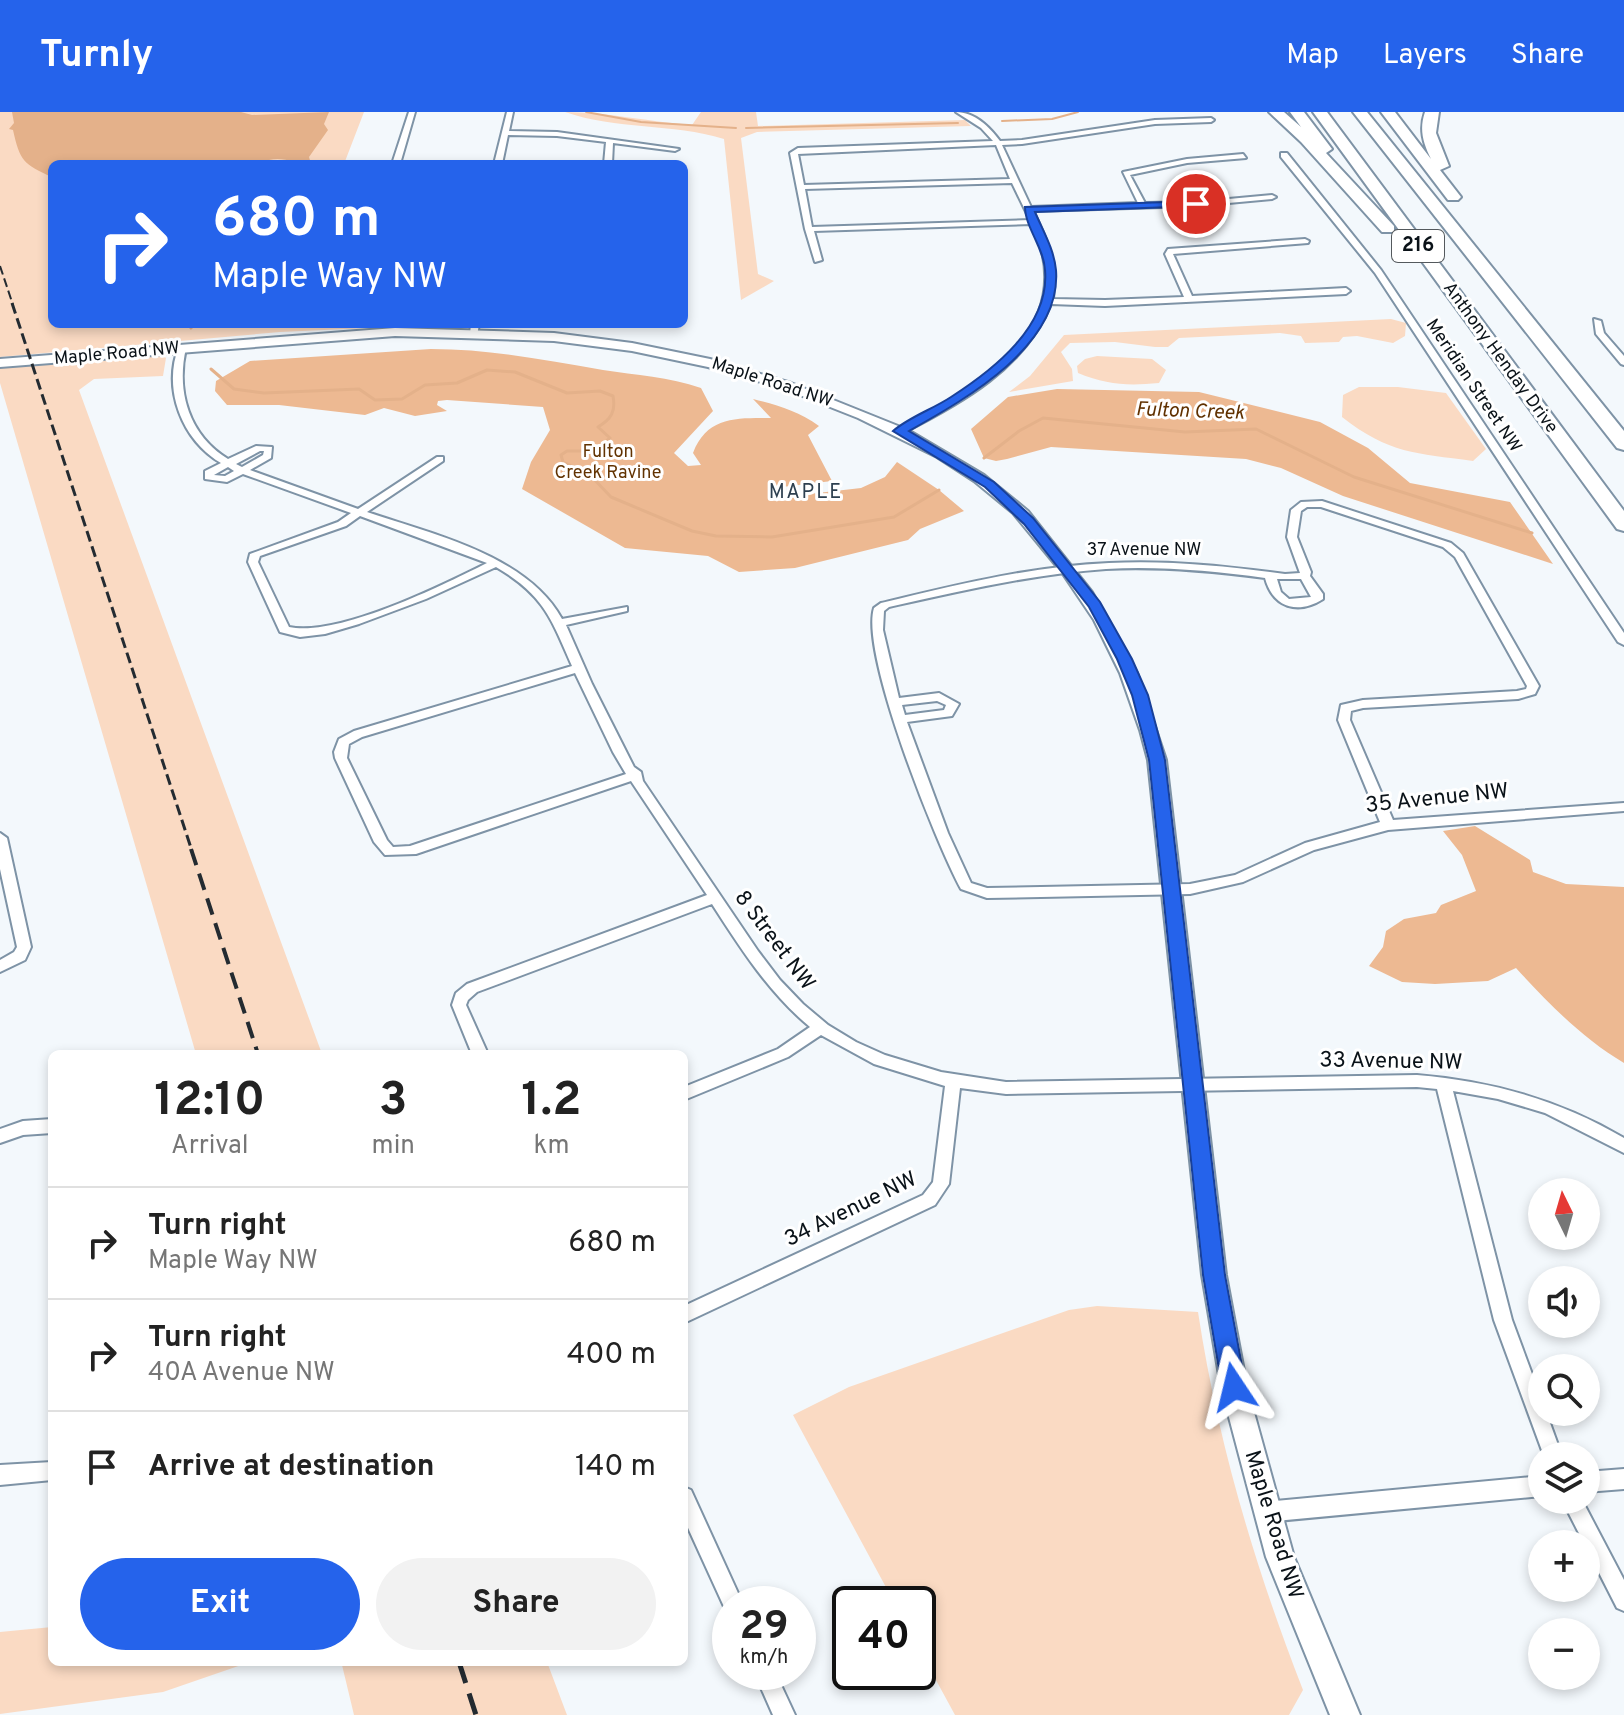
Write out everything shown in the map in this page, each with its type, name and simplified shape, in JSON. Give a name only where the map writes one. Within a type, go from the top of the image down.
[{"type":"highway","points":[[1276,112],[1313,147],[1367,210],[1388,229]]},
{"type":"highway","points":[[1297,112],[1475,342],[1517,380]]},
{"type":"highway","name":"Anthony Henday Drive","points":[[1320,112],[1624,525]]},
{"type":"highway","name":"Anthony Henday Drive","points":[[1360,112],[1624,444]]},
{"type":"highway","points":[[1388,112],[1462,210],[1430,140],[1428,129],[1432,112]]},
{"type":"highway","points":[[1499,259],[1568,355],[1562,365]]},
{"type":"street","points":[[397,160],[412,112]]},
{"type":"street","points":[[499,160],[510,112]]},
{"type":"street","points":[[900,431],[955,401],[1003,366],[1030,334],[1047,301],[1051,278],[1049,257],[999,143],[983,123],[959,112]]},
{"type":"street","points":[[818,260],[809,229],[796,150],[999,143],[1070,137],[1155,122],[1211,120]]},
{"type":"street","points":[[504,133],[557,134],[675,149]]},
{"type":"street","points":[[608,160],[610,142]]},
{"type":"street","name":"Meridian Street NW","points":[[1284,155],[1378,272],[1624,642]]},
{"type":"street","points":[[1143,206],[1126,174],[1187,161],[1243,156]]},
{"type":"street","points":[[801,187],[1015,181]]},
{"type":"street","points":[[1028,209],[1143,206],[1272,197]]},
{"type":"street","points":[[809,229],[1034,222]]},
{"type":"street","points":[[1189,299],[1169,254],[1171,251],[1305,241]]},
{"type":"street","points":[[1047,301],[1105,303],[1346,291]]},
{"type":"street","points":[[1597,321],[1600,334],[1624,362]]},
{"type":"street","name":"Maple Road NW","points":[[0,363],[469,329],[580,339],[686,357],[747,372],[813,394],[900,431],[953,462],[1048,545],[1069,569],[1108,628],[1140,695],[1157,760],[1214,1275],[1234,1387],[1266,1512],[1290,1587],[1345,1715]]},
{"type":"street","name":"8 Street NW","points":[[182,348],[175,378],[181,403],[202,443],[227,462],[496,563],[521,577],[540,594],[558,623],[613,741],[775,984],[820,1028],[880,1060],[953,1083],[1016,1088],[1193,1085]]},
{"type":"street","points":[[227,462],[255,449],[269,449],[268,456],[243,470]]},
{"type":"street","points":[[440,459],[360,513],[325,532],[255,554],[253,562],[284,630],[298,635],[404,605],[496,563]]},
{"type":"street","name":"8 Street NW","points":[[227,462],[212,470],[209,477],[227,479],[243,470]]},
{"type":"street","points":[[1270,575],[1274,593],[1281,600],[1317,599],[1317,594],[1304,576],[1305,570],[1292,537],[1292,521],[1298,507],[1310,503],[1450,548],[1459,555],[1531,680],[1531,691],[1518,695],[1363,704],[1345,708],[1344,720],[1388,825]]},
{"type":"street","name":"37 Avenue NW","points":[[895,702],[876,618],[878,610],[885,605],[1007,578],[1069,569],[1161,565],[1304,576]]},
{"type":"street","points":[[558,623],[623,609]]},
{"type":"street","points":[[579,668],[358,734],[343,742],[341,758],[383,846],[395,853],[411,851],[636,775]]},
{"type":"street","points":[[939,697],[953,704],[948,713],[901,719],[895,702],[939,697]]},
{"type":"street","name":"35 Avenue NW","points":[[901,719],[963,882],[978,891],[1171,891],[1238,879],[1310,846],[1388,825],[1624,807]]},
{"type":"street","points":[[0,838],[23,942],[20,956],[0,967]]},
{"type":"street","points":[[478,1050],[461,1013],[461,997],[478,984],[716,897]]},
{"type":"street","points":[[688,1092],[783,1053],[820,1028]]},
{"type":"street","name":"34 Avenue NW","points":[[688,1313],[929,1200],[941,1184],[953,1083]]},
{"type":"street","points":[[1443,1083],[1503,1320],[1548,1442]]},
{"type":"street","name":"33 Avenue NW","points":[[1193,1085],[1443,1083],[1495,1090],[1592,1127],[1624,1146]]},
{"type":"street","points":[[0,1136],[23,1128],[48,1126]]},
{"type":"street","points":[[0,1475],[48,1471]]},
{"type":"street","points":[[1600,1481],[1624,1479]]},
{"type":"street","points":[[1266,1512],[1528,1487]]},
{"type":"street","points":[[688,1506],[725,1586]]},
{"type":"street","points":[[1579,1514],[1624,1601]]},
{"type":"street","points":[[772,1690],[784,1715]]},
{"type":"shaded area","points":[[0,112],[364,112],[346,160],[48,160],[48,328],[368,328],[280,332],[0,357]]},
{"type":"shaded area","points":[[12,112],[241,112],[252,115],[329,112],[324,124],[328,130],[310,160],[48,160],[48,175],[24,160],[13,130],[9,129],[14,123]]},
{"type":"shaded area","points":[[565,112],[692,125],[701,112],[756,112],[758,126],[965,120],[971,126],[757,132],[741,138],[758,274],[774,281],[741,300],[724,139],[604,122]]},
{"type":"shaded area","points":[[1391,319],[1406,323],[1405,336],[1393,343],[1357,336],[1343,337],[1339,342],[1305,343],[1301,336],[1280,333],[1179,338],[1168,347],[1115,342],[1070,343],[1061,352],[1072,369],[1073,381],[1009,392],[1030,376],[1064,335]]},
{"type":"shaded area","points":[[161,354],[166,358],[163,376],[94,379],[79,390],[321,1050],[195,1050],[0,383],[0,366]]},
{"type":"shaded area","points":[[1097,356],[1152,359],[1166,370],[1159,383],[1137,384],[1118,384],[1078,373],[1077,366],[1085,359]]},
{"type":"shaded area","points":[[1359,387],[1398,387],[1446,393],[1486,449],[1473,461],[1404,450],[1374,438],[1342,417],[1343,395]]},
{"type":"shaded area","points":[[1097,1306],[1198,1312],[1216,1409],[1240,1504],[1303,1690],[1289,1715],[955,1715],[936,1680],[936,1586],[885,1586],[793,1415],[849,1387],[1069,1310]]},
{"type":"shaded area","points":[[48,1627],[48,1666],[238,1666],[163,1692],[0,1714],[0,1632]]},
{"type":"shaded area","points":[[342,1666],[549,1666],[567,1715],[354,1715]]},
{"type":"green space","name":"Fulton Creek Ravine","points":[[431,349],[517,356],[665,379],[701,388],[713,411],[674,453],[688,466],[701,465],[693,453],[706,432],[735,419],[771,418],[753,399],[770,404],[795,412],[819,426],[808,435],[832,481],[774,488],[774,498],[861,488],[885,477],[897,462],[964,511],[920,529],[908,540],[795,568],[739,572],[708,556],[625,548],[522,489],[531,462],[550,430],[543,407],[447,400],[438,401],[437,405],[447,411],[415,416],[384,408],[365,415],[279,405],[227,405],[215,391],[216,381],[250,361]]},
{"type":"green space","points":[[1057,389],[1199,392],[1320,422],[1368,448],[1410,483],[1510,502],[1553,564],[1343,496],[1281,468],[1246,459],[1051,447],[996,461],[984,458],[971,429],[1008,397]]},
{"type":"green space","points":[[1475,826],[1530,860],[1533,872],[1566,884],[1624,887],[1624,1063],[1580,1031],[1516,968],[1488,981],[1435,984],[1402,982],[1369,966],[1383,947],[1386,931],[1404,919],[1436,913],[1441,905],[1476,891],[1462,855],[1443,831]]},
{"type":"waterway","points":[[586,112],[641,122],[736,128]]},
{"type":"waterway","points":[[1002,121],[1052,119],[1078,112]]},
{"type":"waterway","points":[[746,128],[958,123]]},
{"type":"waterway","name":"Fulton Creek","points":[[211,369],[234,389],[264,393],[359,389],[375,400],[402,399],[425,385],[457,383],[487,370],[515,372],[567,393],[600,391],[613,396],[612,414],[598,427],[610,438],[595,451],[567,451],[561,455],[563,462],[589,474],[611,497],[692,531],[716,536],[772,537],[894,517],[939,490]]},
{"type":"waterway","name":"Fulton Creek","points":[[984,458],[1019,431],[1043,418],[1185,432],[1256,429],[1354,477],[1532,533]]},
{"type":"railway","points":[[0,266],[13,305]]},
{"type":"railway","points":[[12,303],[192,851]]},
{"type":"railway","points":[[191,849],[257,1050]]},
{"type":"railway","points":[[460,1666],[476,1715]]},
{"type":"district","name":"MAPLE","points":[[806,493]]},
{"type":"route","points":[[1196,204],[1028,209],[1047,251],[1051,273],[1047,301],[1038,321],[1003,366],[955,401],[900,431],[989,484],[1028,521],[1095,605],[1125,659],[1140,695],[1157,760],[1214,1275],[1234,1387]]}]
